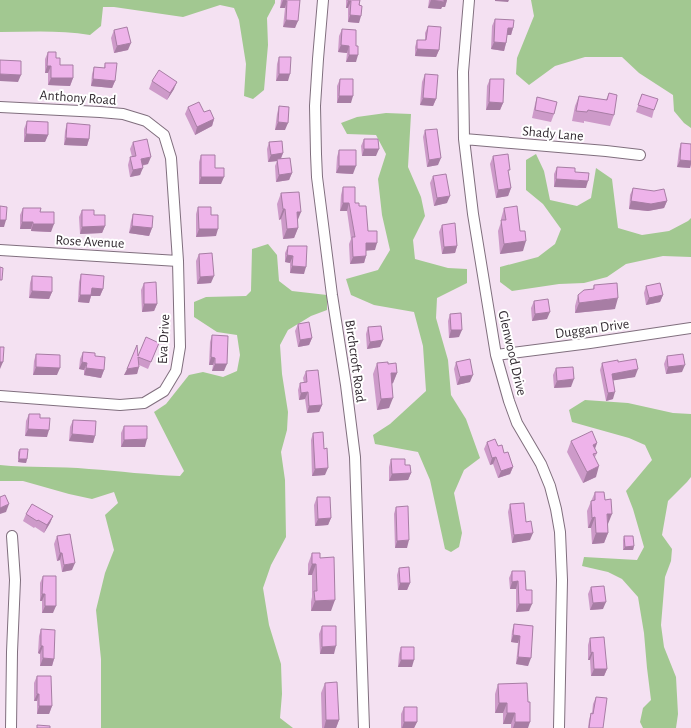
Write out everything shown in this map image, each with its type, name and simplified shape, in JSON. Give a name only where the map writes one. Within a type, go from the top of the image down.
[{"type":"street","name":"Birchcroft Road","points":[[323,0],[315,106],[316,154],[332,295],[346,385],[355,457],[364,728]]},
{"type":"street","name":"Glenwood Drive","points":[[469,0],[463,72],[464,139],[473,214],[496,355],[508,401],[517,423],[541,464],[550,486],[560,532],[562,580],[559,728]]},
{"type":"street","name":"Anthony Road","points":[[0,107],[123,114],[146,121],[152,125]]},
{"type":"street","name":"Eva Drive","points":[[0,396],[120,405],[144,403],[164,391],[176,371],[180,348],[178,261],[171,158],[164,135],[152,125]]},
{"type":"street","name":"Shady Lane","points":[[464,139],[606,151],[640,156]]},
{"type":"street","name":"Rose Avenue","points":[[0,250],[178,261]]},
{"type":"street","name":"Duggan Drive","points":[[496,355],[691,328]]},
{"type":"street","points":[[10,728],[15,580],[12,536]]},
{"type":"green space","points":[[0,0],[275,0],[275,3],[267,18],[268,45],[264,90],[253,99],[244,96],[246,64],[239,20],[234,8],[220,5],[183,17],[114,7],[103,7],[101,26],[90,35],[57,32],[0,32]]},
{"type":"green space","points":[[531,0],[691,0],[691,128],[684,123],[674,111],[673,95],[639,73],[622,57],[585,57],[555,66],[529,85],[516,74],[517,58],[534,16]]},
{"type":"green space","points":[[386,113],[411,114],[408,167],[421,197],[425,216],[413,240],[415,259],[448,268],[467,269],[467,283],[437,298],[436,318],[448,360],[451,395],[466,419],[480,458],[464,470],[454,493],[462,533],[459,547],[451,552],[445,549],[430,480],[418,452],[375,444],[373,435],[390,424],[426,391],[423,346],[414,312],[374,305],[351,295],[346,279],[378,270],[390,250],[382,215],[378,179],[386,154],[376,135],[347,134],[341,123],[357,117]]},
{"type":"green space","points":[[536,154],[544,171],[550,200],[577,206],[591,198],[596,168],[612,179],[618,228],[642,235],[669,231],[691,218],[691,257],[663,256],[626,264],[607,277],[584,283],[559,284],[512,291],[500,282],[500,267],[538,257],[555,244],[561,229],[543,204],[526,190],[526,160]]},
{"type":"green space","points":[[268,244],[277,255],[279,281],[292,291],[327,295],[327,310],[311,316],[288,330],[280,345],[282,374],[288,412],[287,430],[281,452],[285,480],[286,537],[271,565],[263,588],[269,625],[281,664],[282,694],[280,718],[293,728],[101,728],[101,659],[96,610],[105,573],[114,550],[105,515],[118,503],[114,492],[92,499],[23,481],[0,481],[0,465],[78,468],[180,476],[184,471],[154,412],[166,404],[189,375],[203,372],[223,377],[237,371],[240,355],[237,335],[217,332],[194,317],[194,302],[206,297],[246,296],[251,291],[252,249]]},
{"type":"green space","points":[[585,400],[628,403],[673,413],[691,414],[691,477],[668,501],[662,535],[672,549],[671,561],[665,577],[661,625],[664,647],[676,677],[678,714],[676,728],[643,728],[640,722],[643,708],[651,700],[644,633],[638,597],[622,579],[608,572],[582,566],[584,557],[637,560],[644,547],[626,491],[652,460],[645,445],[629,438],[572,422],[569,410]]},
{"type":"building","points":[[283,0],[300,0],[298,21],[286,20],[287,1]]},
{"type":"building","points":[[348,0],[360,0],[359,5],[362,6],[361,16],[350,15],[351,1]]},
{"type":"building","points":[[431,0],[444,0],[444,2]]},
{"type":"building","points":[[495,19],[514,20],[513,28],[508,28],[506,43],[494,42]]},
{"type":"building","points":[[428,26],[441,27],[439,50],[417,49],[417,40],[426,40]]},
{"type":"building","points":[[127,27],[131,43],[117,46],[114,30]]},
{"type":"building","points":[[342,29],[356,30],[356,46],[358,46],[358,55],[349,55],[349,46],[341,45]]},
{"type":"building","points":[[48,52],[56,52],[56,58],[60,58],[60,65],[73,65],[73,78],[51,78],[51,66],[47,66]]},
{"type":"building","points":[[279,57],[291,57],[290,74],[279,74]]},
{"type":"building","points":[[0,60],[21,61],[21,75],[0,74]]},
{"type":"building","points":[[105,63],[117,63],[115,81],[93,79],[94,67],[105,68]]},
{"type":"building","points":[[159,70],[177,82],[170,93],[152,81]]},
{"type":"building","points":[[425,74],[438,75],[436,99],[423,98]]},
{"type":"building","points":[[340,79],[353,79],[353,96],[339,96]]},
{"type":"building","points":[[490,79],[504,79],[503,103],[489,102]]},
{"type":"building","points":[[609,93],[617,95],[614,115],[588,110],[587,112],[576,111],[579,96],[607,100]]},
{"type":"building","points":[[642,94],[658,99],[654,110],[638,105]]},
{"type":"building","points":[[537,97],[557,102],[554,114],[535,110]]},
{"type":"building","points":[[199,102],[204,112],[210,110],[214,119],[197,127],[188,107]]},
{"type":"building","points":[[279,106],[289,107],[288,123],[278,122]]},
{"type":"building","points":[[27,121],[48,122],[48,135],[26,134]]},
{"type":"building","points":[[67,123],[90,125],[89,139],[66,138]]},
{"type":"building","points":[[437,129],[441,158],[429,160],[425,130]]},
{"type":"building","points":[[147,139],[151,157],[141,159],[143,168],[133,170],[130,157],[136,156],[133,142]]},
{"type":"building","points":[[364,139],[378,139],[379,149],[364,149]]},
{"type":"building","points":[[282,141],[283,153],[271,155],[269,142]]},
{"type":"building","points":[[681,143],[691,144],[691,161],[680,160]]},
{"type":"building","points":[[339,150],[356,150],[356,166],[339,166]]},
{"type":"building","points":[[508,154],[510,170],[508,170],[511,188],[498,190],[493,156]]},
{"type":"building","points":[[201,155],[215,155],[215,168],[224,168],[224,177],[201,177]]},
{"type":"building","points":[[290,158],[292,173],[279,175],[277,159]]},
{"type":"building","points":[[557,167],[575,168],[575,172],[589,173],[588,181],[556,179]]},
{"type":"building","points":[[446,174],[450,196],[437,198],[433,176]]},
{"type":"building","points":[[343,187],[355,187],[355,203],[359,203],[359,206],[366,206],[368,231],[377,231],[377,243],[366,243],[366,256],[353,257],[352,237],[355,237],[349,203],[343,203]]},
{"type":"building","points":[[633,188],[654,191],[664,189],[667,201],[651,204],[631,201]]},
{"type":"building","points":[[299,192],[301,212],[297,212],[298,228],[287,229],[285,209],[283,209],[281,193]]},
{"type":"building","points":[[0,206],[7,207],[6,220],[0,220]]},
{"type":"building","points":[[517,206],[520,231],[525,231],[526,241],[504,244],[501,220],[506,220],[504,208]]},
{"type":"building","points":[[198,207],[211,207],[211,215],[218,215],[218,229],[199,229]]},
{"type":"building","points":[[23,208],[41,208],[40,212],[54,212],[54,224],[33,224],[33,222],[22,222]]},
{"type":"building","points":[[82,210],[94,210],[94,215],[105,215],[105,226],[82,227]]},
{"type":"building","points":[[133,214],[153,216],[152,228],[132,226]]},
{"type":"building","points":[[455,223],[457,246],[444,247],[442,225]]},
{"type":"building","points":[[288,246],[307,246],[306,267],[292,266],[293,256],[287,255]]},
{"type":"building","points":[[212,253],[214,276],[200,277],[199,254]]},
{"type":"building","points":[[0,267],[3,268],[2,280],[0,280]]},
{"type":"building","points":[[81,274],[104,276],[103,289],[92,288],[91,295],[80,295]]},
{"type":"building","points":[[32,276],[52,277],[52,292],[32,291]]},
{"type":"building","points":[[156,282],[157,304],[144,304],[144,283]]},
{"type":"building","points":[[617,283],[618,298],[579,303],[578,295],[584,290],[594,289],[594,285]]},
{"type":"building","points":[[660,283],[663,295],[649,298],[646,286]]},
{"type":"building","points":[[548,299],[550,312],[535,314],[534,301]]},
{"type":"building","points":[[461,313],[462,330],[451,330],[450,314]]},
{"type":"building","points":[[309,322],[312,338],[300,340],[298,324]]},
{"type":"building","points":[[381,326],[383,340],[370,342],[368,327]]},
{"type":"building","points":[[212,335],[228,336],[227,364],[215,364],[215,358],[211,357]]},
{"type":"building","points":[[146,337],[159,343],[151,362],[138,357],[139,367],[127,369],[137,345],[138,356]]},
{"type":"building","points":[[0,347],[4,347],[3,362],[0,362]]},
{"type":"building","points":[[83,352],[95,353],[95,356],[105,357],[104,370],[86,368],[87,363],[82,362]]},
{"type":"building","points":[[36,354],[60,355],[60,368],[36,367]]},
{"type":"building","points":[[683,354],[685,365],[668,367],[667,356]]},
{"type":"building","points":[[470,359],[473,375],[460,377],[456,362]]},
{"type":"building","points":[[636,359],[638,369],[612,374],[615,392],[608,393],[602,363]]},
{"type":"building","points":[[388,362],[388,364],[396,363],[397,373],[391,373],[393,398],[381,399],[377,363]]},
{"type":"building","points":[[573,367],[574,379],[557,381],[556,368]]},
{"type":"building","points":[[318,370],[322,405],[309,406],[308,392],[301,393],[300,383],[307,382],[306,371]]},
{"type":"building","points":[[29,414],[40,414],[40,418],[50,418],[49,430],[28,429]]},
{"type":"building","points":[[73,420],[96,421],[95,436],[72,434]]},
{"type":"building","points":[[124,426],[147,426],[147,439],[124,440]]},
{"type":"building","points":[[592,431],[597,443],[593,445],[597,453],[593,454],[599,466],[587,472],[571,441]]},
{"type":"building","points":[[323,432],[324,449],[327,448],[328,468],[315,469],[313,433]]},
{"type":"building","points":[[495,439],[498,446],[502,445],[504,453],[508,452],[513,467],[501,471],[496,457],[492,458],[487,442]]},
{"type":"building","points":[[20,449],[28,449],[27,459],[19,459]]},
{"type":"building","points":[[391,459],[405,459],[405,465],[410,465],[411,473],[392,474]]},
{"type":"building","points":[[595,492],[604,492],[605,500],[611,499],[612,514],[607,514],[608,533],[596,533],[595,517],[592,518],[591,501],[595,500]]},
{"type":"building","points":[[5,495],[9,504],[0,508],[0,497]]},
{"type":"building","points":[[317,497],[330,497],[331,518],[318,519]]},
{"type":"building","points":[[524,503],[526,522],[531,521],[533,533],[514,535],[510,504]]},
{"type":"building","points":[[32,504],[53,516],[47,525],[26,514]]},
{"type":"building","points":[[408,506],[409,540],[397,541],[396,507]]},
{"type":"building","points":[[70,534],[75,563],[64,565],[57,536]]},
{"type":"building","points":[[624,536],[633,536],[634,546],[625,547]]},
{"type":"building","points":[[312,553],[320,553],[320,558],[334,557],[335,600],[315,601],[314,591],[317,591],[316,564],[312,564]]},
{"type":"building","points":[[409,567],[410,583],[400,583],[399,568]]},
{"type":"building","points":[[512,571],[525,571],[526,590],[532,590],[532,604],[519,604],[518,581],[512,582]]},
{"type":"building","points":[[43,576],[56,576],[56,606],[45,606],[45,594],[42,594]]},
{"type":"building","points":[[604,586],[606,602],[593,603],[591,587]]},
{"type":"building","points":[[514,624],[533,626],[531,658],[518,657],[520,636],[513,635]]},
{"type":"building","points":[[322,626],[336,626],[336,646],[322,647]]},
{"type":"building","points":[[41,629],[55,630],[54,659],[43,658]]},
{"type":"building","points":[[604,637],[607,669],[594,669],[590,638]]},
{"type":"building","points":[[401,647],[414,647],[414,660],[401,660]]},
{"type":"building","points":[[37,676],[51,676],[52,706],[39,706]]},
{"type":"building","points":[[337,682],[339,720],[326,720],[325,683]]},
{"type":"building","points":[[527,683],[528,702],[530,702],[530,722],[515,722],[515,713],[507,713],[507,703],[499,703],[498,684]]},
{"type":"building","points":[[596,697],[607,698],[603,728],[589,728],[591,713],[593,714]]},
{"type":"building","points":[[404,707],[417,707],[417,722],[404,722]]},
{"type":"building","points":[[37,725],[50,726],[50,728],[37,728]]}]
